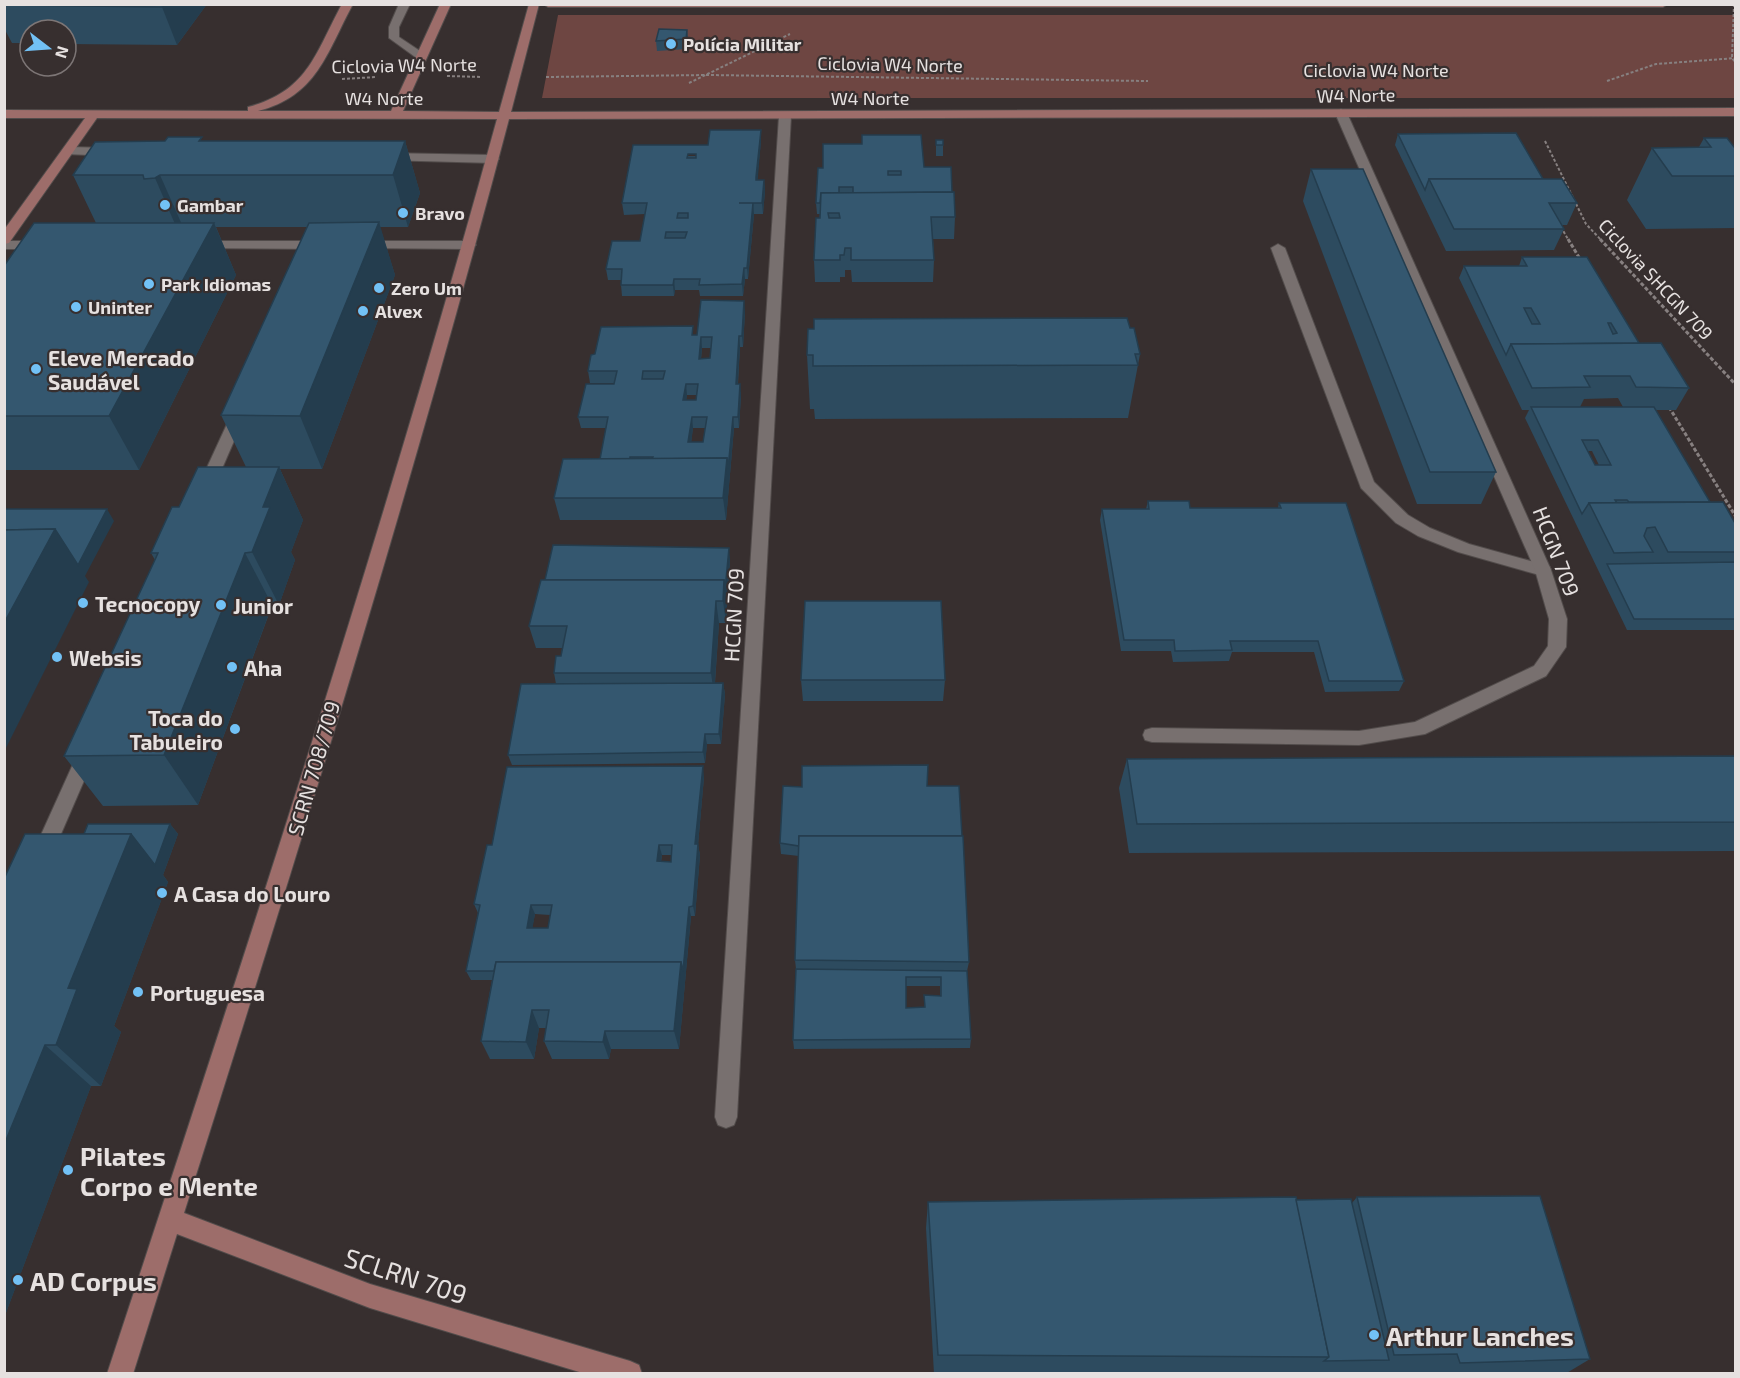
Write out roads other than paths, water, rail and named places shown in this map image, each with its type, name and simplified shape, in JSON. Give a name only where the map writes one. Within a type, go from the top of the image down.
[{"type":"main road","points":[[224,116],[272,105],[298,90],[306,80],[348,4]]},
{"type":"main road","points":[[396,116],[446,4]]},
{"type":"main road","name":"SCRN 708/709","points":[[120,1374],[290,847],[469,245],[534,4]]},
{"type":"main road","points":[[548,4],[1663,4]]},
{"type":"main road","name":"W4 Norte","points":[[4,114],[785,116],[1530,111],[1736,112]]},
{"type":"main road","points":[[4,243],[94,114]]},
{"type":"main road","name":"SCLRN 709","points":[[169,1219],[370,1296],[630,1374]]},
{"type":"street","points":[[405,4],[394,27],[394,38],[422,57]]},
{"type":"street","name":"HCGN 709","points":[[1152,735],[1359,738],[1418,729],[1539,670],[1557,647],[1558,619],[1543,570],[1341,113]]},
{"type":"street","name":"HCGN 709","points":[[726,1117],[785,116]]},
{"type":"street","points":[[69,151],[128,152]]},
{"type":"street","points":[[375,157],[493,159]]},
{"type":"street","points":[[4,243],[52,245]]},
{"type":"street","points":[[183,245],[311,250],[344,245],[469,245]]},
{"type":"street","points":[[1278,248],[1367,484],[1402,519],[1424,532],[1464,548],[1543,570]]},
{"type":"street","points":[[203,493],[248,393]]},
{"type":"street","points":[[33,874],[95,735]]},
{"type":"place","name":"Polícia Militar","points":[[671,44]]},
{"type":"place","name":"Gambar","points":[[165,205]]},
{"type":"place","name":"Bravo","points":[[403,213]]},
{"type":"place","name":"Park Idiomas","points":[[149,284]]},
{"type":"place","name":"Zero Um","points":[[379,288]]},
{"type":"place","name":"Uninter","points":[[76,307]]},
{"type":"place","name":"Alvex","points":[[363,311]]},
{"type":"place","name":"Eleve Mercado Saudável","points":[[36,369]]},
{"type":"place","name":"Tecnocopy","points":[[83,603]]},
{"type":"place","name":"Junior","points":[[221,605]]},
{"type":"place","name":"Websis","points":[[57,657]]},
{"type":"place","name":"Aha","points":[[232,667]]},
{"type":"place","name":"Toca do Tabuleiro","points":[[235,729]]},
{"type":"place","name":"A Casa do Louro","points":[[162,893]]},
{"type":"place","name":"Portuguesa","points":[[138,992]]},
{"type":"place","name":"Pilates Corpo e Mente","points":[[68,1170]]},
{"type":"place","name":"AD Corpus","points":[[18,1280]]},
{"type":"place","name":"Arthur Lanches","points":[[1374,1335]]}]
